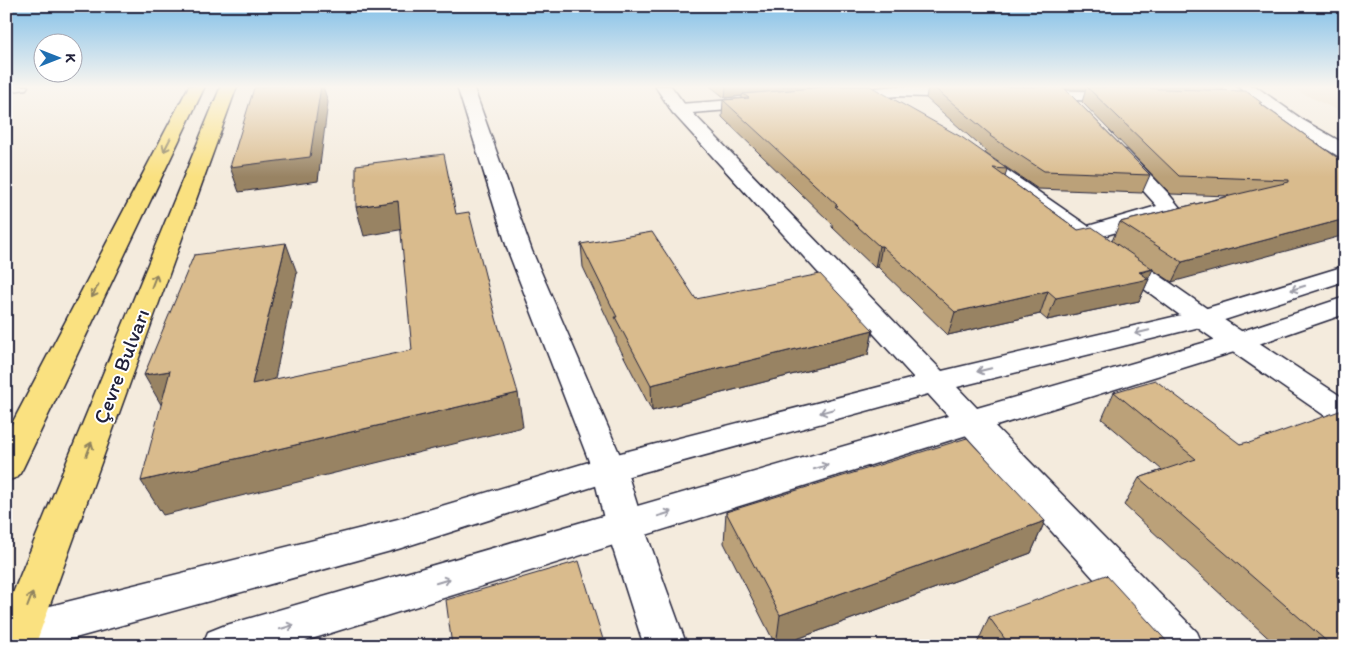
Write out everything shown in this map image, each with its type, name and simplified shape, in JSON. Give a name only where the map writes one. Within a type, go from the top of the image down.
[{"type":"main road","points":[[6,468],[182,116]]},
{"type":"main road","name":"Çevre Bulvarı","points":[[12,639],[217,116]]},
{"type":"street","points":[[475,116],[520,251],[609,470],[625,526],[666,646]]},
{"type":"street","points":[[686,116],[1182,646]]},
{"type":"street","points":[[1290,116],[1297,124],[1345,152]]},
{"type":"street","points":[[1086,234],[1170,209],[1105,138]]},
{"type":"street","points":[[982,162],[1202,318],[1345,414]]},
{"type":"street","points":[[12,639],[398,534],[609,470],[936,382],[1202,318],[1345,273]]},
{"type":"street","points":[[223,646],[1237,342],[1345,305]]},
{"type":"building","points":[[245,116],[316,116],[310,157],[230,167]]},
{"type":"building","points":[[741,116],[924,116],[963,138],[1007,169],[993,168],[1078,230],[1092,227],[1153,269],[1139,272],[1149,279],[1056,298],[1048,291],[955,312],[835,206],[838,206]]},
{"type":"building","points":[[969,116],[1092,116],[1150,175],[1044,171],[991,135]]},
{"type":"building","points":[[1117,116],[1278,116],[1345,163],[1345,219],[1182,262],[1120,222],[1289,182],[1289,180],[1179,176]]},
{"type":"building","points":[[444,154],[456,214],[469,212],[496,318],[518,393],[141,481],[170,371],[144,375],[194,255],[286,243],[252,384],[412,350],[398,201],[356,207],[356,165]]},
{"type":"building","points":[[652,232],[696,299],[820,274],[873,330],[651,385],[615,317],[617,317],[581,244]]},
{"type":"building","points":[[1155,380],[1240,444],[1249,443],[1345,409],[1345,646],[1332,646],[1139,478],[1196,459],[1114,392]]},
{"type":"building","points":[[967,438],[1045,521],[780,615],[726,512]]},
{"type":"building","points":[[579,561],[605,646],[452,646],[446,600]]},
{"type":"building","points":[[1106,575],[1171,646],[1010,646],[989,617]]}]
